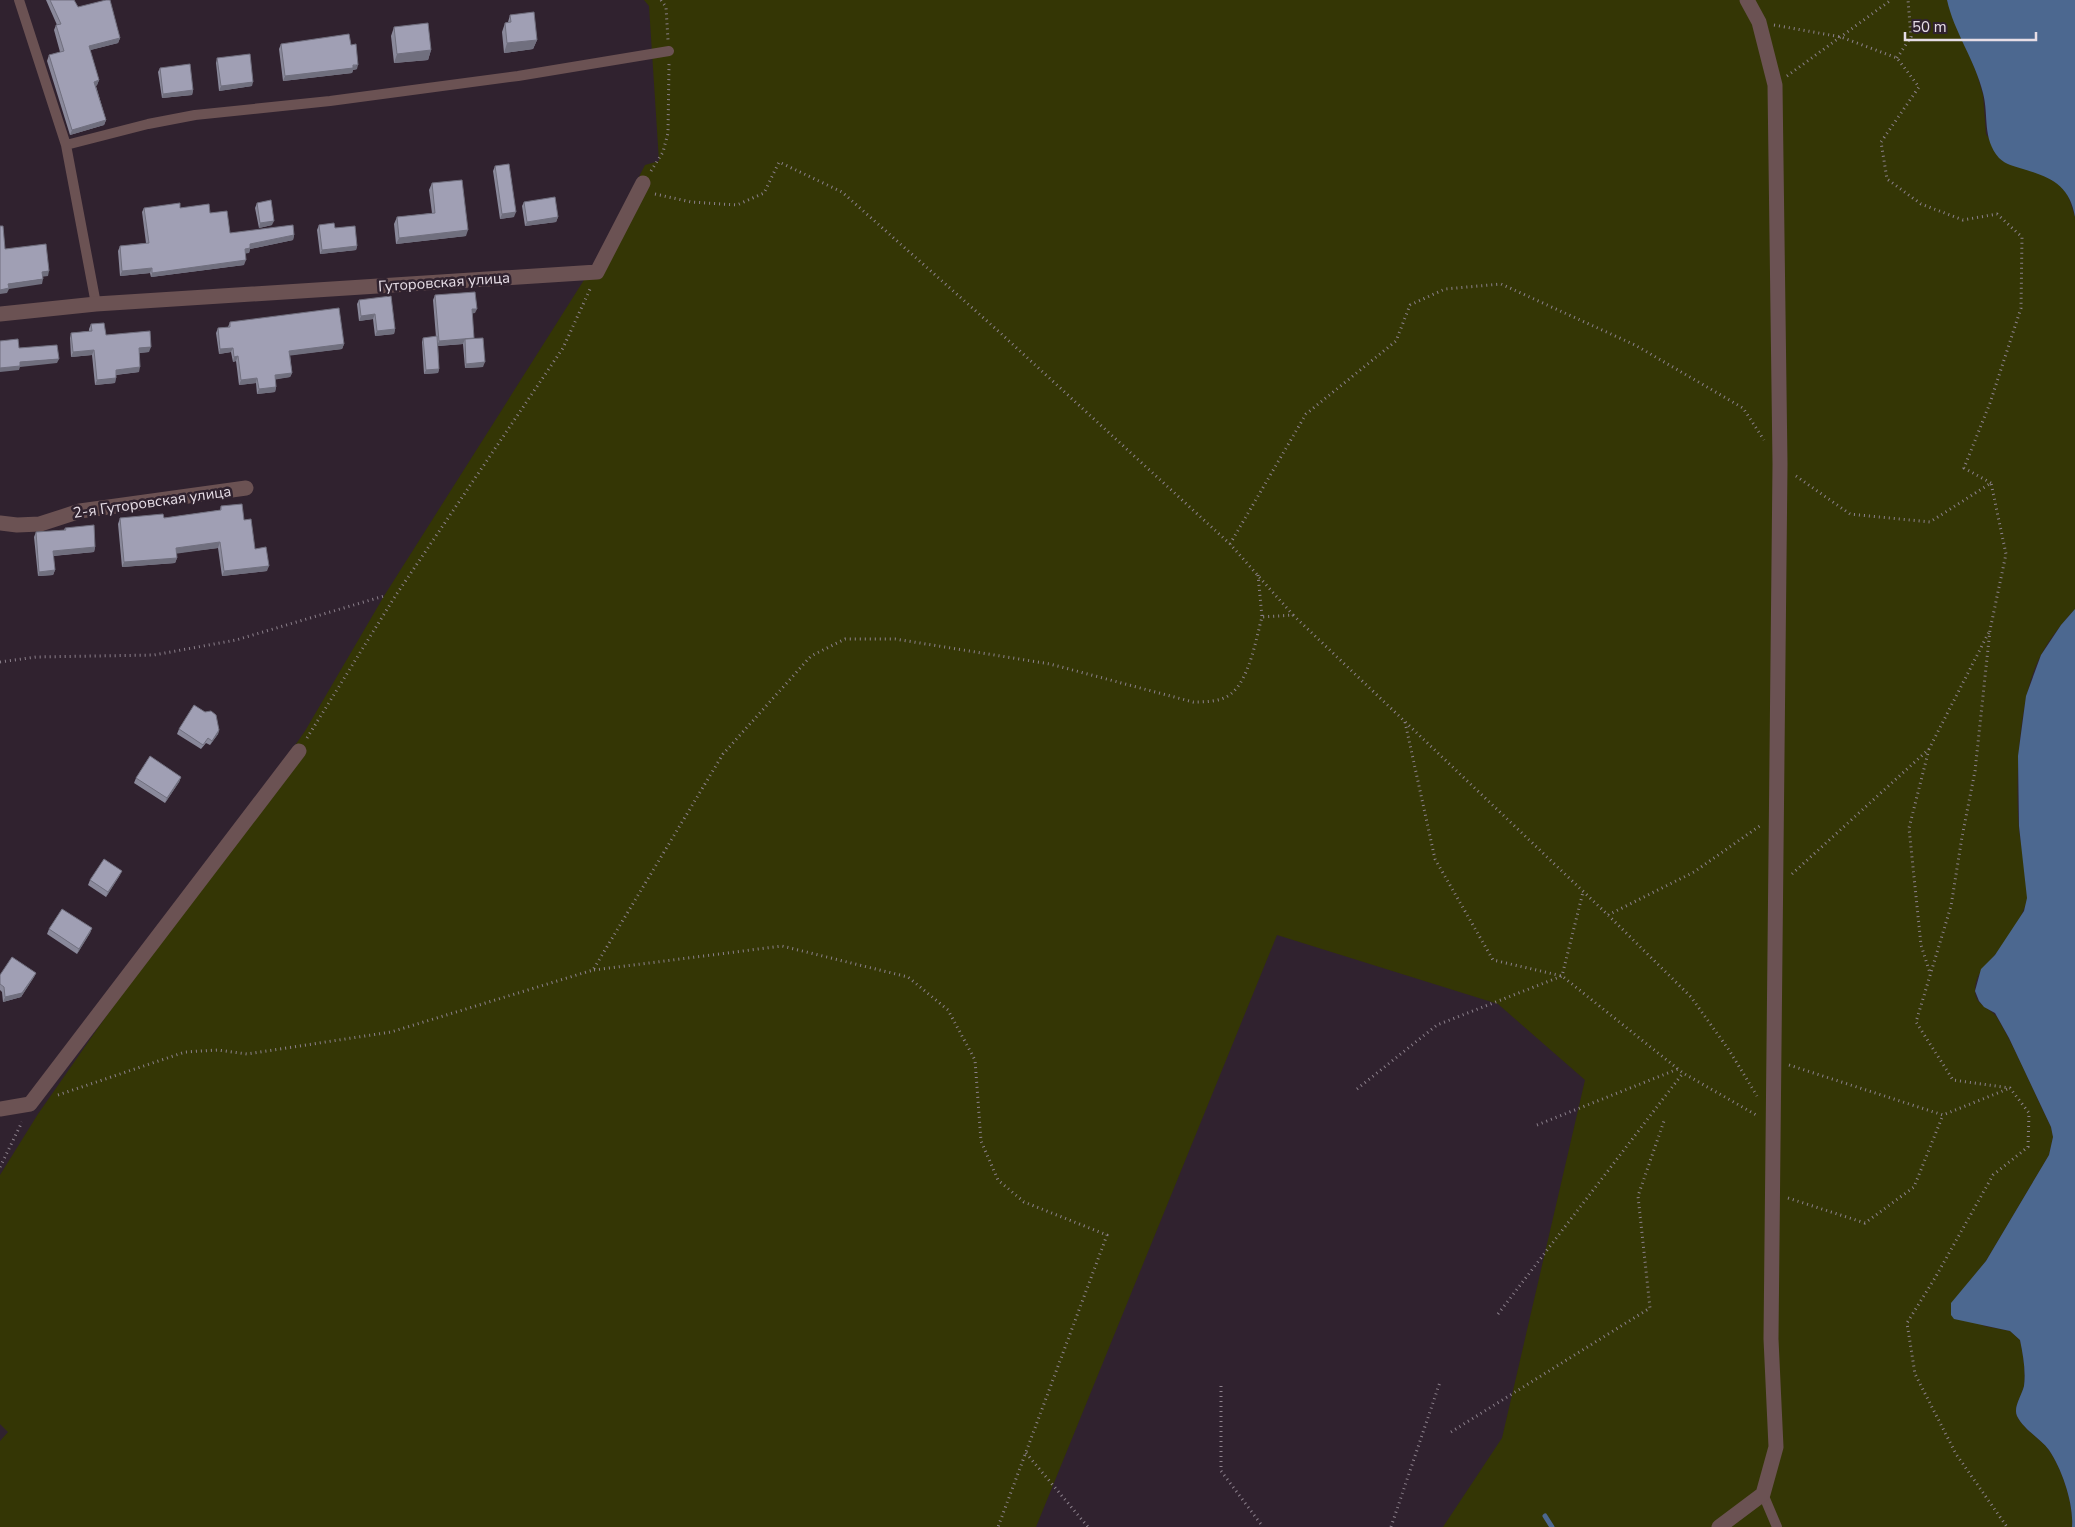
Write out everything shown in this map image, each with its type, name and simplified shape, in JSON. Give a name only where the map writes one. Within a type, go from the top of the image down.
[{"type":"street","points":[[1719,1527],[1763,1494],[1776,1447],[1771,1339],[1780,464],[1774,85],[1759,22],[1747,0]]},
{"type":"street","points":[[597,272],[643,183]]},
{"type":"street","name":"Гуторовская улица","points":[[0,314],[96,304],[597,272]]},
{"type":"street","name":"2-я Гуторовская улица","points":[[0,523],[17,525],[40,524],[80,512],[246,488]]},
{"type":"street","points":[[0,1108],[30,1104],[299,751]]},
{"type":"lane","points":[[19,0],[66,145],[96,304]]},
{"type":"lane","points":[[66,145],[195,114],[330,101],[518,76],[668,51]]},
{"type":"lane","points":[[1763,1494],[1777,1527]]},
{"type":"path","points":[[661,0],[666,7],[668,133],[663,152],[643,183],[656,196],[690,202],[737,204],[764,193],[779,162],[842,192],[996,329],[1230,544],[1293,615],[1608,915],[1691,997],[1729,1050],[1759,1100]]},
{"type":"path","points":[[1774,85],[1891,0]]},
{"type":"path","points":[[1897,58],[1911,37],[1908,0]]},
{"type":"path","points":[[1759,22],[1841,37],[1897,58],[1919,87],[1881,142],[1887,179],[1921,204],[1964,220],[1997,214],[2022,237],[2021,308],[1990,403],[1964,468],[1992,483]]},
{"type":"path","points":[[299,751],[394,598],[564,348],[597,272]]},
{"type":"path","points":[[1230,544],[1306,414],[1396,341],[1410,306],[1445,289],[1500,284],[1635,345],[1743,408],[1780,464],[1850,514],[1930,522],[1992,483]]},
{"type":"path","points":[[1992,483],[2006,554],[1990,630],[1975,771],[1951,906],[1916,1022],[1953,1080],[2010,1088],[2029,1113],[2028,1147],[1993,1175],[1907,1322],[1915,1374],[1956,1454],[2007,1527]]},
{"type":"path","points":[[593,970],[723,754],[810,656],[845,639],[895,639],[1050,664],[1193,702],[1212,702],[1233,693],[1245,675],[1262,617],[1258,575]]},
{"type":"path","points":[[0,662],[36,657],[154,655],[236,640],[384,596]]},
{"type":"path","points":[[1262,617],[1293,615]]},
{"type":"path","points":[[1930,974],[1921,945],[1909,828],[1930,749],[1990,630]]},
{"type":"path","points":[[1404,721],[1435,859],[1493,960],[1562,976],[1683,1073],[1774,1125]]},
{"type":"path","points":[[1775,889],[1930,749]]},
{"type":"path","points":[[1608,915],[1694,872],[1776,814]]},
{"type":"path","points":[[1562,976],[1583,892]]},
{"type":"path","points":[[57,1095],[185,1052],[218,1050],[247,1054],[391,1032],[593,970],[782,946],[908,977],[948,1010],[975,1060],[981,1141],[998,1180],[1024,1202],[1107,1235],[998,1527]]},
{"type":"path","points":[[1357,1089],[1437,1025],[1562,976]]},
{"type":"path","points":[[1774,1061],[1943,1115],[2010,1088]]},
{"type":"path","points":[[1537,1125],[1678,1069]]},
{"type":"path","points":[[1498,1314],[1683,1073]]},
{"type":"path","points":[[0,1167],[30,1104]]},
{"type":"path","points":[[1773,1192],[1865,1223],[1914,1187],[1943,1115]]},
{"type":"path","points":[[1451,1432],[1650,1308],[1638,1196],[1664,1121]]},
{"type":"path","points":[[1391,1527],[1440,1382]]},
{"type":"path","points":[[1221,1386],[1220,1471],[1263,1527]]},
{"type":"path","points":[[1026,1453],[1088,1527]]},
{"type":"shaded area","points":[[644,0],[1947,0],[1977,74],[1983,95],[1986,134],[2008,164],[2039,173],[2059,184],[2068,195],[2075,217],[2075,609],[2056,631],[2041,655],[2027,693],[2023,716],[2018,764],[2018,809],[2028,893],[2027,900],[2022,914],[2009,936],[1984,967],[1975,985],[1978,1000],[1998,1019],[2019,1059],[2051,1127],[2053,1137],[2049,1155],[1986,1261],[1952,1303],[1984,1326],[2010,1331],[2020,1340],[2025,1380],[2017,1405],[2017,1416],[2024,1426],[2049,1450],[2054,1458],[2069,1498],[2072,1527],[1443,1527],[1502,1438],[1585,1080],[1498,1004],[1277,935],[1036,1527],[0,1527],[0,1441],[8,1432],[0,1424],[0,1175],[38,1114],[305,731],[384,596],[596,261],[645,165],[659,161],[649,6]]},
{"type":"water","points":[[1947,0],[2075,0],[2075,217],[2069,197],[2057,184],[2042,175],[2007,164],[1999,158],[1994,150],[1988,135],[1983,93],[1975,69],[1954,23]]},
{"type":"water","points":[[2075,609],[2075,1527],[2072,1527],[2069,1498],[2054,1458],[2049,1450],[2024,1426],[2017,1416],[2017,1405],[2025,1380],[2020,1340],[2010,1331],[1954,1319],[1951,1315],[1951,1303],[1986,1261],[2049,1155],[2053,1137],[2051,1127],[2009,1038],[1995,1013],[1984,1007],[1975,991],[1981,969],[1995,955],[2024,911],[2027,898],[2019,826],[2018,756],[2026,696],[2041,655],[2061,625]]},
{"type":"building","points":[[50,0],[74,0],[78,7],[110,0],[120,38],[89,46],[99,80],[94,82],[106,120],[72,130],[49,55],[64,51],[56,25],[61,24]]},
{"type":"building","points":[[534,12],[537,40],[507,43],[505,23],[511,22],[510,15]]},
{"type":"building","points":[[428,23],[431,50],[397,54],[394,27]]},
{"type":"building","points":[[349,34],[351,45],[356,44],[358,65],[353,65],[353,68],[285,76],[281,44]]},
{"type":"building","points":[[250,54],[253,82],[221,86],[217,58]]},
{"type":"building","points":[[190,64],[193,90],[163,94],[160,68]]},
{"type":"building","points":[[509,164],[516,212],[502,214],[495,166]]},
{"type":"building","points":[[462,180],[468,230],[399,238],[397,217],[435,213],[432,183]]},
{"type":"building","points":[[555,197],[558,217],[527,222],[524,202]]},
{"type":"building","points":[[271,200],[274,221],[260,223],[257,203]]},
{"type":"building","points":[[180,203],[180,208],[209,204],[210,213],[227,211],[230,233],[293,225],[294,235],[250,244],[250,248],[245,249],[246,260],[152,273],[152,268],[122,271],[120,246],[149,243],[144,208]]},
{"type":"building","points":[[334,223],[335,228],[355,226],[357,246],[322,250],[319,225]]},
{"type":"building","points":[[0,226],[3,226],[5,249],[46,244],[49,271],[42,272],[43,279],[8,284],[9,288],[0,290]]},
{"type":"building","points":[[475,292],[477,309],[472,309],[474,338],[439,341],[435,295]]},
{"type":"building","points":[[391,296],[395,329],[377,331],[375,314],[361,316],[359,300]]},
{"type":"building","points":[[339,308],[344,344],[289,351],[292,373],[275,375],[276,387],[259,389],[257,378],[241,380],[238,356],[234,357],[233,348],[220,349],[218,328],[230,327],[230,322]]},
{"type":"building","points":[[104,323],[106,335],[150,331],[151,347],[139,348],[140,367],[116,370],[116,378],[97,380],[94,350],[73,352],[71,333],[92,331],[91,324]]},
{"type":"building","points":[[437,336],[439,369],[426,370],[423,338]]},
{"type":"building","points":[[483,338],[485,362],[466,364],[465,339]]},
{"type":"building","points":[[18,339],[19,348],[57,345],[59,359],[20,362],[20,366],[0,368],[0,341]]},
{"type":"building","points":[[242,504],[244,520],[251,519],[255,549],[266,547],[269,566],[224,571],[220,542],[176,548],[177,558],[124,562],[120,518],[163,514],[164,518],[221,510],[221,506]]},
{"type":"building","points":[[94,525],[95,547],[53,551],[55,570],[39,572],[36,532],[66,530],[65,528]]},
{"type":"building","points":[[194,705],[205,712],[211,711],[216,715],[219,730],[212,741],[208,738],[203,745],[179,729]]},
{"type":"building","points":[[150,756],[181,777],[167,798],[136,778]]},
{"type":"building","points":[[104,859],[122,871],[108,892],[90,880]]},
{"type":"building","points":[[62,909],[92,928],[79,949],[49,929]]},
{"type":"building","points":[[12,957],[36,973],[22,993],[5,997],[4,987],[0,984],[0,975]]},
{"type":"waterway","points":[[1545,1516],[1552,1527]]}]
